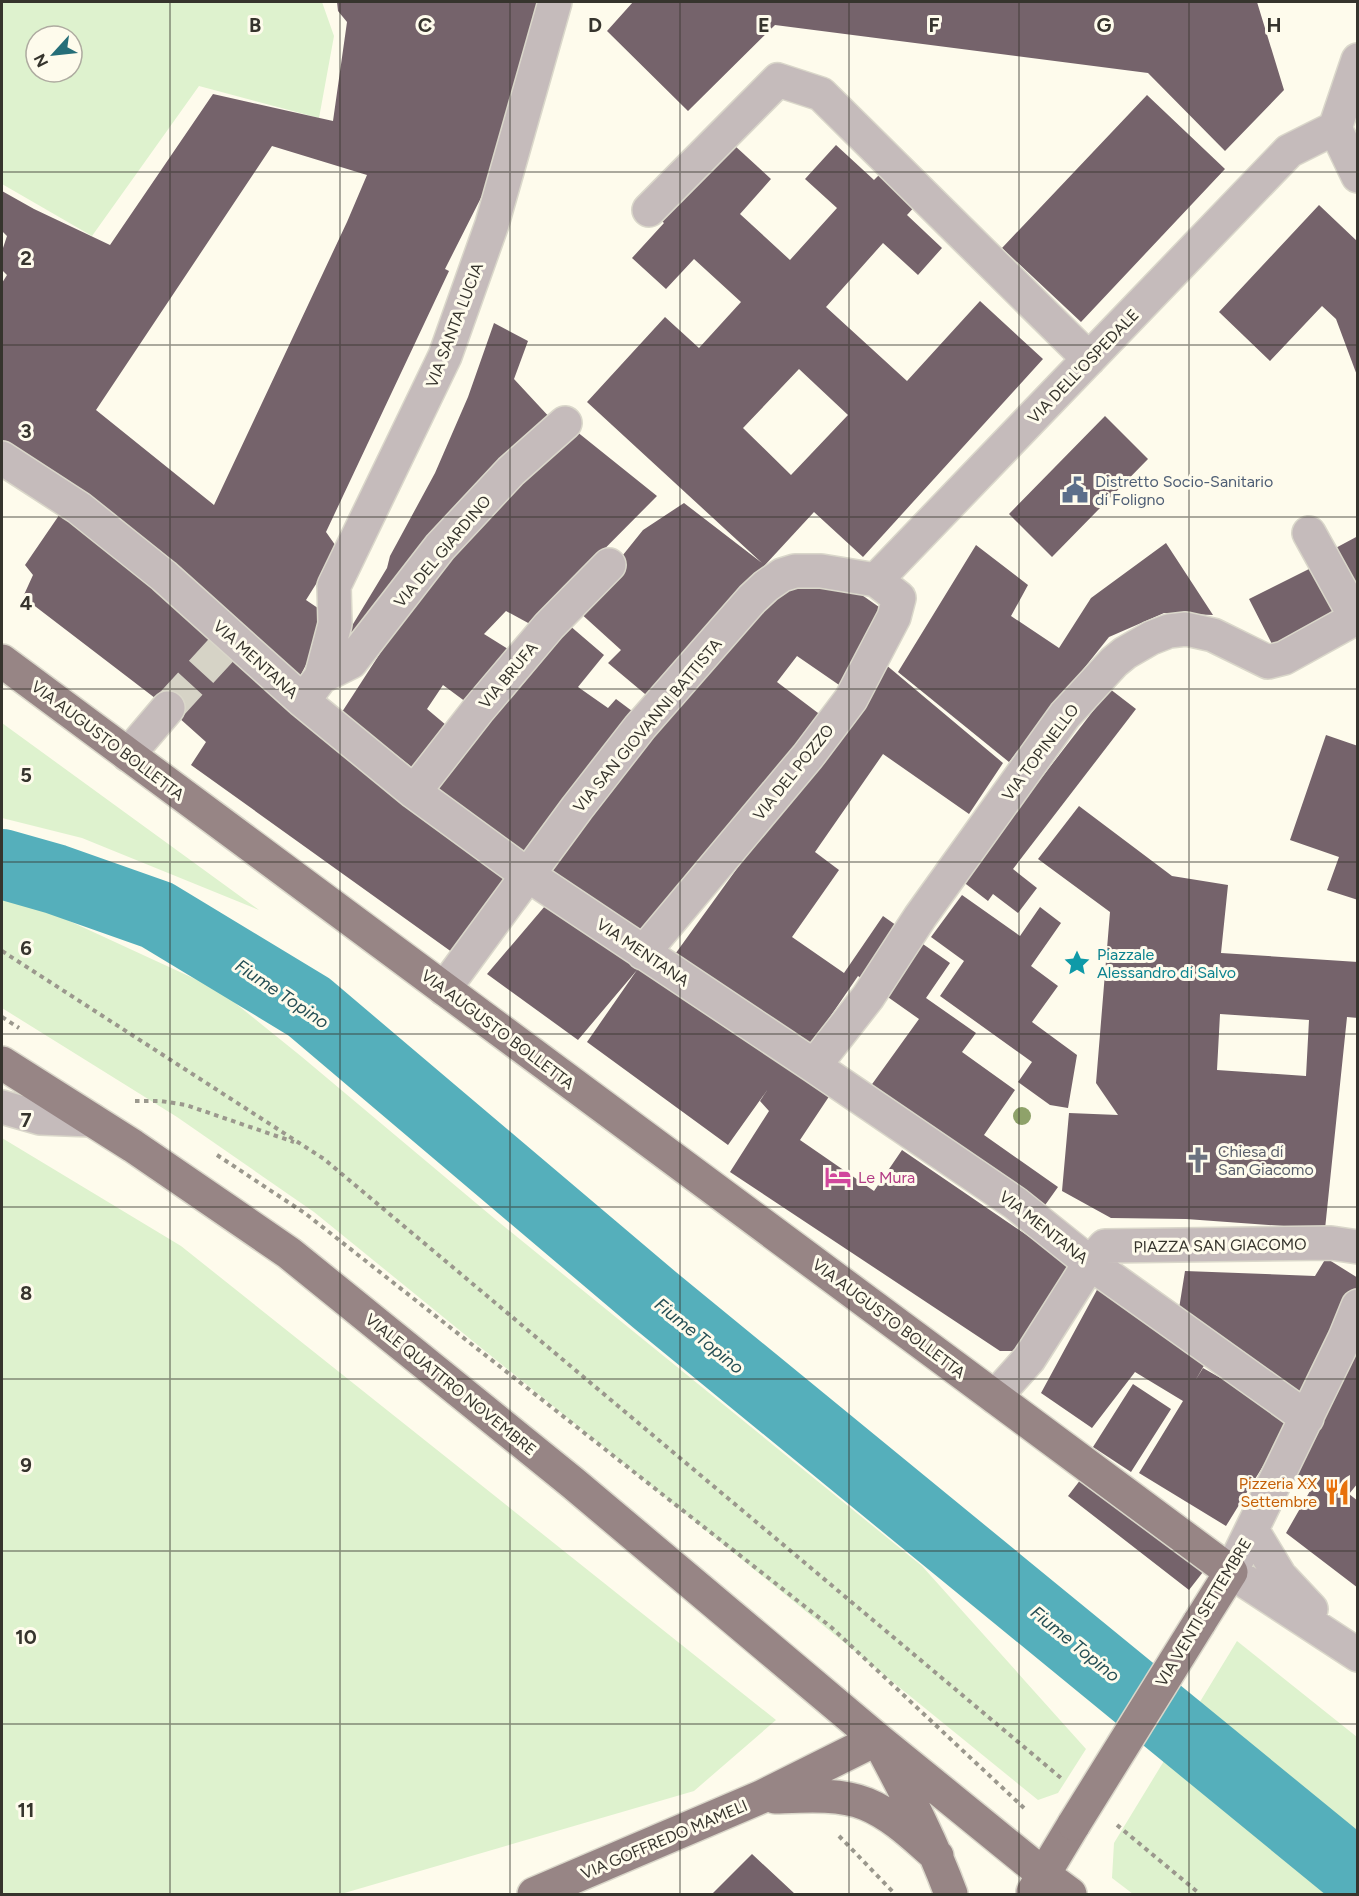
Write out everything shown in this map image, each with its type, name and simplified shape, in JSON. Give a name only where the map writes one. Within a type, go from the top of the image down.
[{"type":"main road","name":"VIA AUGUSTO BOLLETTA","points":[[2,661],[1231,1572]]},
{"type":"main road","name":"VIALE QUATTRO NOVEMBRE","points":[[2,1063],[92,1120],[289,1252],[573,1482],[877,1738],[1037,1884],[1070,1894]]},
{"type":"main road","name":"VIA VENTI SETTEMBRE","points":[[1037,1884],[1231,1572]]},
{"type":"main road","name":"VIALE QUATTRO NOVEMBRE","points":[[877,1738],[916,1810],[951,1894]]},
{"type":"main road","name":"VIA GOFFREDO MAMELI","points":[[534,1894],[761,1797],[877,1738]]},
{"type":"main road","name":"VIA GOFFREDO MAMELI","points":[[761,1797],[823,1795],[866,1803],[905,1828],[937,1856]]},
{"type":"street","name":"VIA SANTA LUCIA","points":[[312,689],[335,624],[334,586],[445,356],[492,224],[555,2]]},
{"type":"street","points":[[1358,60],[1335,128],[1358,176]]},
{"type":"street","points":[[649,210],[778,80],[821,94],[1089,359]]},
{"type":"street","name":"VIA DELL'OSPEDALE","points":[[876,580],[1289,151],[1335,128]]},
{"type":"street","name":"VIA DEL GIARDINO","points":[[312,689],[351,662],[440,548],[511,471],[565,423]]},
{"type":"street","name":"VIA MENTANA","points":[[2,458],[79,508],[164,576],[227,643],[312,689],[414,792],[643,953],[1015,1203],[1090,1263],[1307,1418]]},
{"type":"street","points":[[1309,533],[1357,618]]},
{"type":"street","name":"VIA BRUFA","points":[[414,792],[478,710],[549,626],[609,565]]},
{"type":"street","name":"VIA SAN GIOVANNI BATTISTA","points":[[444,989],[640,727],[752,599],[782,575],[795,571],[821,572],[876,580]]},
{"type":"street","name":"VIA DEL POZZO","points":[[643,953],[808,756],[851,699],[894,617],[899,598],[876,580]]},
{"type":"street","name":"VIA TOPINELLO","points":[[814,1066],[868,997],[920,917],[1065,715],[1102,674],[1125,653],[1160,634],[1186,629],[1213,635],[1268,662],[1284,658],[1357,618]]},
{"type":"street","points":[[128,755],[168,708]]},
{"type":"street","points":[[2,1107],[40,1118],[92,1120]]},
{"type":"street","name":"PIAZZA SAN GIACOMO","points":[[1090,1263],[1105,1246],[1330,1243],[1358,1246]]},
{"type":"street","points":[[995,1397],[1029,1359],[1090,1263]]},
{"type":"street","name":"VIA VENTI SETTEMBRE","points":[[1231,1572],[1307,1418],[1358,1306]]},
{"type":"street","points":[[1252,1530],[1280,1576],[1351,1650]]},
{"type":"street","points":[[1231,1572],[1351,1650]]},
{"type":"path","points":[[2,951],[324,1159],[1063,1779]]},
{"type":"path","points":[[135,1101],[161,1101],[186,1105],[300,1144]]},
{"type":"path","points":[[601,1445],[831,1628],[1029,1812]]},
{"type":"path","points":[[1109,1818],[1200,1894]]},
{"type":"path","points":[[838,1835],[895,1894]]},
{"type":"green space","points":[[2,2],[322,2],[334,36],[319,118],[199,86],[92,236],[2,184]]},
{"type":"green space","points":[[2,723],[259,910],[82,838],[2,818]]},
{"type":"green space","points":[[2,894],[26,901],[219,990],[495,1219],[922,1566],[1086,1749],[1058,1793],[1038,1800],[314,1212],[177,1117],[2,1008]]},
{"type":"green space","points":[[2,1138],[181,1246],[776,1720],[694,1791],[341,1894],[2,1894]]},
{"type":"green space","points":[[1237,1641],[1357,1737],[1357,1894],[1133,1894],[1112,1878],[1114,1843]]},
{"type":"building","points":[[337,2],[537,2],[493,174],[445,269],[449,271],[326,532],[338,549],[306,600],[331,617],[298,680],[115,517],[2,440],[2,283],[7,275],[2,270],[2,251],[7,236],[2,231],[2,191],[110,245],[213,94],[333,121],[347,22],[338,11]],"holes":[[[272,146],[367,175],[347,222],[214,505],[96,410]]]},
{"type":"building","points":[[633,2],[1257,2],[1284,90],[1225,151],[1148,73],[775,25],[688,111],[607,31]]},
{"type":"building","points":[[1147,95],[1225,169],[1081,322],[1002,248]]},
{"type":"building","points":[[734,145],[771,179],[740,214],[790,260],[837,208],[805,179],[836,145],[874,180],[882,172],[917,204],[907,215],[942,248],[918,275],[883,243],[826,307],[907,381],[980,301],[1043,359],[863,557],[814,512],[765,565],[651,699],[608,663],[621,650],[578,611],[643,530],[684,503],[762,563],[587,402],[665,317],[699,348],[741,302],[694,259],[666,289],[632,258],[664,223],[654,213]],"holes":[[[799,369],[848,415],[791,475],[743,428]]]},
{"type":"building","points":[[1319,205],[1358,242],[1358,378],[1336,319],[1322,306],[1270,361],[1219,312]]},
{"type":"building","points":[[494,323],[528,341],[514,379],[552,420],[371,653],[347,634],[387,568],[390,556],[435,473],[468,397]]},
{"type":"building","name":"Distretto Socio-Sanitario di Foligno","points":[[1105,416],[1148,459],[1052,557],[1009,514]]},
{"type":"building","points":[[576,431],[657,496],[530,624],[506,611],[484,634],[511,651],[470,705],[443,685],[427,709],[446,725],[418,772],[342,712],[403,618],[491,511]]},
{"type":"building","points":[[64,508],[511,873],[456,955],[191,765],[206,742],[168,708],[23,597],[33,575],[25,565]]},
{"type":"building","points":[[1358,536],[1358,602],[1330,551]]},
{"type":"building","points":[[1166,543],[1213,615],[1164,613],[1109,637],[1009,762],[898,672],[976,545],[1028,585],[1011,616],[1059,648],[1091,598]]},
{"type":"building","points":[[1315,566],[1340,615],[1274,648],[1249,599]]},
{"type":"building","points":[[785,578],[839,579],[889,614],[842,687],[797,656],[777,682],[822,716],[644,941],[536,876]]},
{"type":"building","points":[[562,619],[604,655],[578,687],[608,708],[616,699],[636,714],[525,862],[425,789]]},
{"type":"building","points":[[885,664],[1003,763],[969,814],[883,754],[815,852],[839,870],[792,937],[844,973],[883,916],[950,963],[926,998],[976,1033],[962,1052],[1015,1090],[984,1135],[1058,1187],[1043,1208],[870,1087],[919,1019],[858,976],[810,1046],[673,957]]},
{"type":"building","points":[[1110,689],[1136,709],[1013,869],[1037,888],[1018,913],[993,894],[988,901],[962,881]]},
{"type":"building","points":[[1326,735],[1358,746],[1358,900],[1327,890],[1339,857],[1290,840]]},
{"type":"building","points":[[1079,806],[1172,876],[1228,885],[1221,953],[1358,962],[1358,1018],[1347,1017],[1325,1229],[1186,1219],[1111,1218],[1062,1191],[1069,1113],[1118,1115],[1096,1083],[1110,912],[1038,859]],"holes":[[[1220,1014],[1309,1020],[1306,1076],[1217,1070]]]},
{"type":"building","points":[[962,895],[1020,936],[1040,907],[1061,923],[1031,966],[1058,986],[1032,1022],[1077,1055],[1068,1108],[1050,1105],[1018,1082],[1032,1062],[940,996],[964,961],[931,937]]},
{"type":"building","points":[[545,906],[830,1095],[800,1140],[874,1191],[902,1150],[1066,1262],[1069,1283],[1025,1351],[1000,1351],[730,1172],[769,1111],[760,1101],[768,1089],[728,1145],[587,1042],[637,970],[578,1040],[487,974]]},
{"type":"building","points":[[1326,1258],[1358,1278],[1358,1286],[1303,1401],[1178,1315],[1185,1271],[1315,1276]]},
{"type":"building","points":[[1098,1288],[1206,1362],[1195,1381],[1203,1368],[1292,1419],[1226,1526],[1139,1473],[1183,1401],[1135,1372],[1092,1428],[1041,1393]]},
{"type":"building","points":[[1358,1346],[1358,1483],[1349,1494],[1358,1501],[1358,1588],[1286,1533],[1310,1491],[1292,1474]]},
{"type":"building","points":[[1133,1384],[1171,1409],[1131,1472],[1093,1447]]},
{"type":"building","points":[[1081,1479],[1203,1572],[1189,1590],[1068,1496]]},
{"type":"building","points":[[752,1854],[795,1894],[712,1894]]},
{"type":"waterway","name":"Fiume Topino","points":[[2,864],[55,879],[157,915],[309,1007],[656,1301],[1358,1876]]},
{"type":"tunnel","points":[[168,708],[223,648]]},
{"type":"place","name":"Distretto Socio-Sanitario di Foligno","points":[[1075,490]]},
{"type":"place","name":"Piazzale Alessandro di Salvo","points":[[1077,963]]},
{"type":"place","name":"Chiesa di San Giacomo","points":[[1198,1160]]},
{"type":"place","name":"Le Mura","points":[[838,1177]]},
{"type":"place","name":"Pizzeria XX Settembre","points":[[1337,1492]]}]
